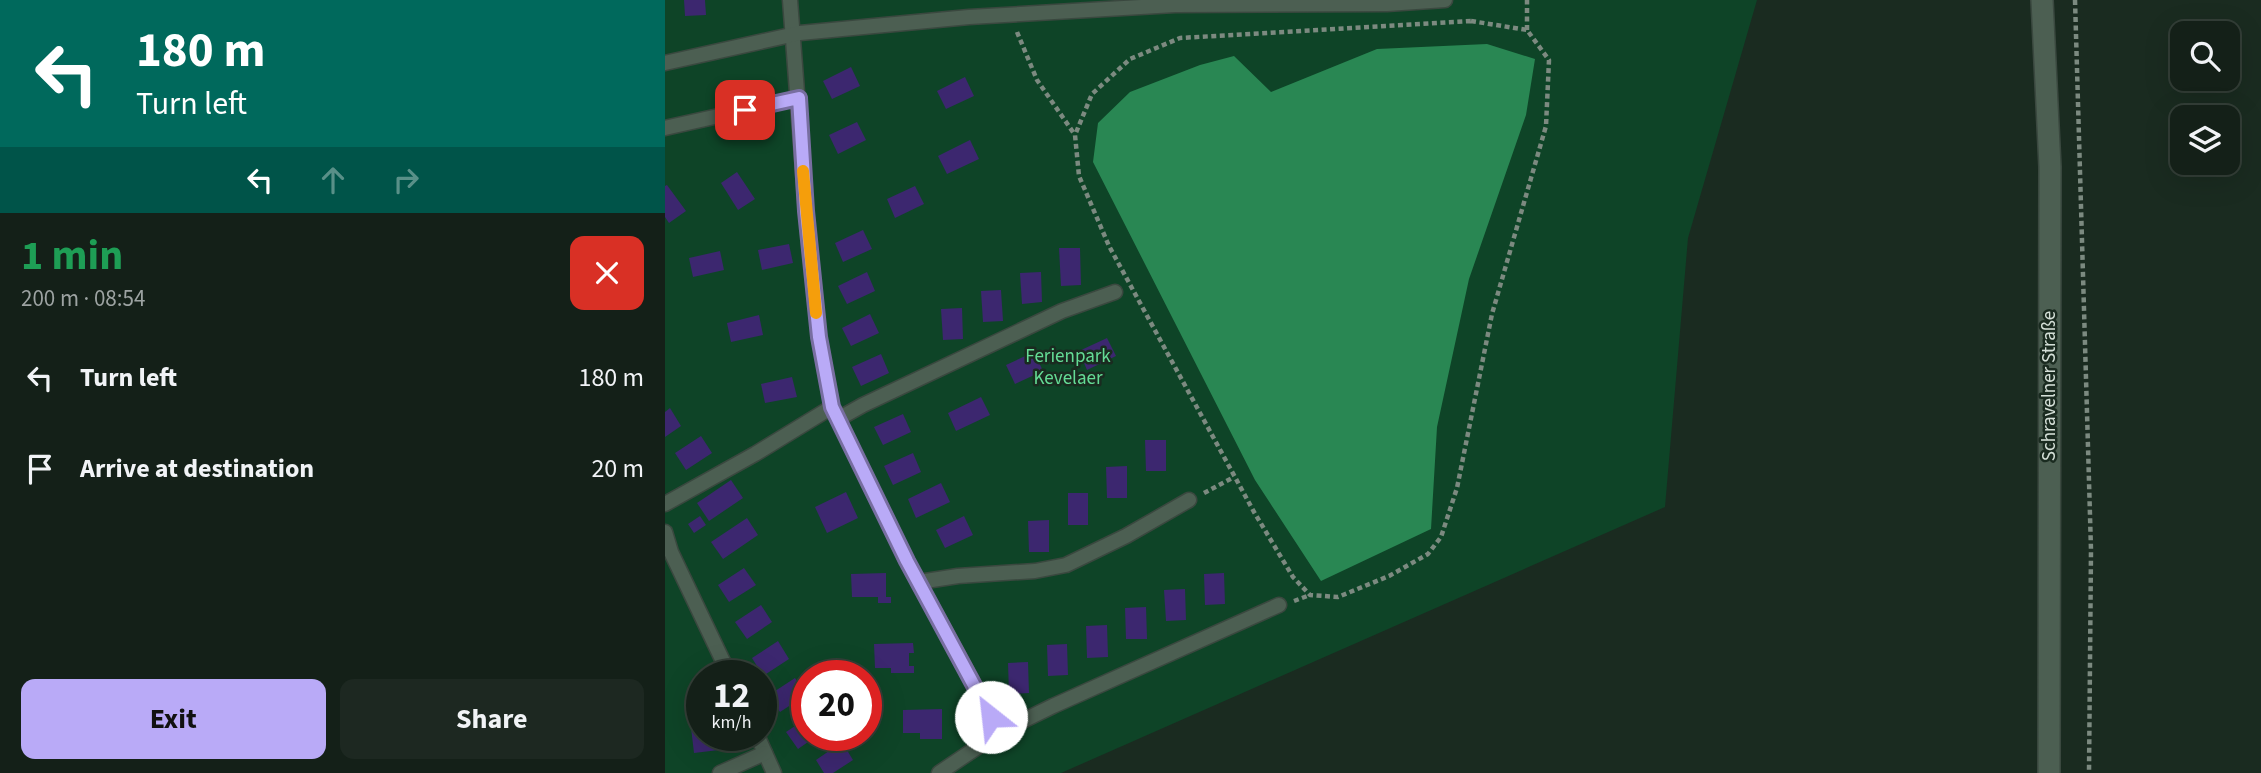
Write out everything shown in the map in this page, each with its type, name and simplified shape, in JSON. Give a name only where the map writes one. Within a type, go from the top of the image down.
[{"type":"main road","name":"Schravelner Straße","points":[[2042,0],[2050,167],[2049,773]]},
{"type":"lane","points":[[790,0],[817,324],[835,413],[907,561],[1000,732]]},
{"type":"lane","points":[[665,63],[793,34],[1010,15],[1175,5],[1294,2],[1387,4],[1445,0]]},
{"type":"lane","points":[[665,128],[799,98]]},
{"type":"lane","points":[[665,504],[835,413],[863,405],[1062,312],[1115,292]]},
{"type":"lane","points":[[919,582],[958,576],[1035,571],[1066,565],[1126,536],[1189,499]]},
{"type":"lane","points":[[665,532],[668,554],[722,660]]},
{"type":"lane","points":[[939,773],[1000,732],[1170,652],[1279,605]]},
{"type":"lane","points":[[720,773],[765,752],[774,773]]},
{"type":"path","points":[[1527,0],[1527,30],[1549,60],[1545,126],[1492,314],[1457,488],[1441,537],[1427,554],[1389,576],[1338,597],[1310,595],[1293,577],[1234,477],[1109,246],[1079,176],[1075,135],[1092,94],[1130,59],[1180,38],[1471,21],[1527,30]]},
{"type":"path","points":[[2075,0],[2091,550],[2089,773]]},
{"type":"path","points":[[1010,15],[1038,80],[1075,135]]},
{"type":"path","points":[[1189,499],[1234,477]]},
{"type":"green space","name":"Ferienpark Kevelaer","points":[[665,0],[1757,0],[1688,238],[1665,507],[1061,773],[665,773]]},
{"type":"shaded area","points":[[1487,44],[1535,59],[1526,115],[1469,279],[1437,427],[1431,529],[1321,581],[1255,480],[1093,162],[1098,123],[1130,92],[1200,65],[1234,56],[1271,92],[1377,49]]},
{"type":"building","points":[[684,0],[705,0],[706,15],[685,16]]},
{"type":"building","points":[[851,67],[860,86],[832,99],[823,81]]},
{"type":"building","points":[[965,77],[974,96],[946,109],[937,91]]},
{"type":"building","points":[[857,122],[866,140],[838,154],[829,135]]},
{"type":"building","points":[[970,140],[979,159],[947,174],[938,156]]},
{"type":"building","points":[[737,172],[755,199],[738,210],[721,183]]},
{"type":"building","points":[[667,185],[686,211],[669,223],[665,217]]},
{"type":"building","points":[[915,186],[924,204],[895,218],[887,199]]},
{"type":"building","points":[[863,230],[872,249],[843,262],[835,243]]},
{"type":"building","points":[[789,244],[793,263],[762,270],[758,250]]},
{"type":"building","points":[[1059,248],[1080,248],[1081,285],[1061,286]]},
{"type":"building","points":[[720,251],[724,270],[693,277],[689,258]]},
{"type":"building","points":[[867,272],[875,291],[847,304],[838,286]]},
{"type":"building","points":[[1041,272],[1042,302],[1022,304],[1020,273]]},
{"type":"building","points":[[1001,290],[1003,321],[983,322],[981,291]]},
{"type":"building","points":[[962,308],[963,339],[943,340],[941,309]]},
{"type":"building","points":[[870,314],[879,333],[851,346],[842,328]]},
{"type":"building","points":[[759,315],[763,335],[731,342],[727,323]]},
{"type":"building","points":[[1107,338],[1116,356],[1087,370],[1079,351]]},
{"type":"building","points":[[1034,352],[1043,371],[1015,384],[1006,365]]},
{"type":"building","points":[[881,354],[889,373],[861,386],[852,367]]},
{"type":"building","points":[[792,377],[797,397],[765,403],[761,384]]},
{"type":"building","points":[[981,397],[990,415],[956,431],[948,413]]},
{"type":"building","points":[[670,408],[681,426],[665,437],[665,412]]},
{"type":"building","points":[[903,414],[911,432],[883,445],[874,427]]},
{"type":"building","points":[[701,436],[712,453],[686,470],[675,453]]},
{"type":"building","points":[[1145,440],[1166,440],[1166,471],[1146,471]]},
{"type":"building","points":[[913,453],[921,472],[893,485],[884,466]]},
{"type":"building","points":[[1127,466],[1127,498],[1107,498],[1106,467]]},
{"type":"building","points":[[731,480],[743,498],[709,521],[697,503]]},
{"type":"building","points":[[941,483],[950,502],[916,518],[908,499]]},
{"type":"building","points":[[846,492],[858,518],[827,533],[815,507]]},
{"type":"building","points":[[1068,493],[1088,493],[1088,525],[1068,525]]},
{"type":"building","points":[[700,516],[706,525],[694,533],[688,524]]},
{"type":"building","points":[[964,516],[973,535],[945,548],[936,530]]},
{"type":"building","points":[[747,518],[758,535],[723,559],[711,542]]},
{"type":"building","points":[[1049,520],[1049,552],[1029,552],[1028,521]]},
{"type":"building","points":[[744,568],[756,585],[729,602],[718,585]]},
{"type":"building","points":[[886,573],[886,597],[891,597],[891,603],[878,603],[878,597],[852,597],[851,574]]},
{"type":"building","points":[[1224,573],[1225,604],[1205,605],[1204,574]]},
{"type":"building","points":[[1185,589],[1186,620],[1166,621],[1164,590]]},
{"type":"building","points":[[761,605],[772,622],[747,639],[735,622]]},
{"type":"building","points":[[1146,607],[1147,639],[1126,639],[1125,608]]},
{"type":"building","points":[[1107,625],[1108,657],[1087,658],[1086,626]]},
{"type":"building","points":[[778,641],[789,659],[777,667],[777,660],[752,658]]},
{"type":"building","points":[[913,643],[914,653],[909,653],[909,666],[914,666],[914,673],[891,673],[891,668],[882,668],[882,660],[875,660],[874,644]]},
{"type":"building","points":[[1067,644],[1068,675],[1048,676],[1047,645]]},
{"type":"building","points":[[1028,662],[1029,693],[1009,694],[1008,663]]},
{"type":"building","points":[[791,681],[791,705],[780,712],[777,707],[777,690]]},
{"type":"building","points":[[942,709],[942,739],[920,739],[920,733],[903,733],[903,710]]},
{"type":"building","points":[[829,751],[848,751],[853,760],[833,773],[824,773],[816,760]]},
{"type":"slow traffic","points":[[803,171],[816,313]]},
{"type":"route","points":[[745,110],[799,98],[806,211],[819,337],[832,407],[907,561],[991,717]]}]
